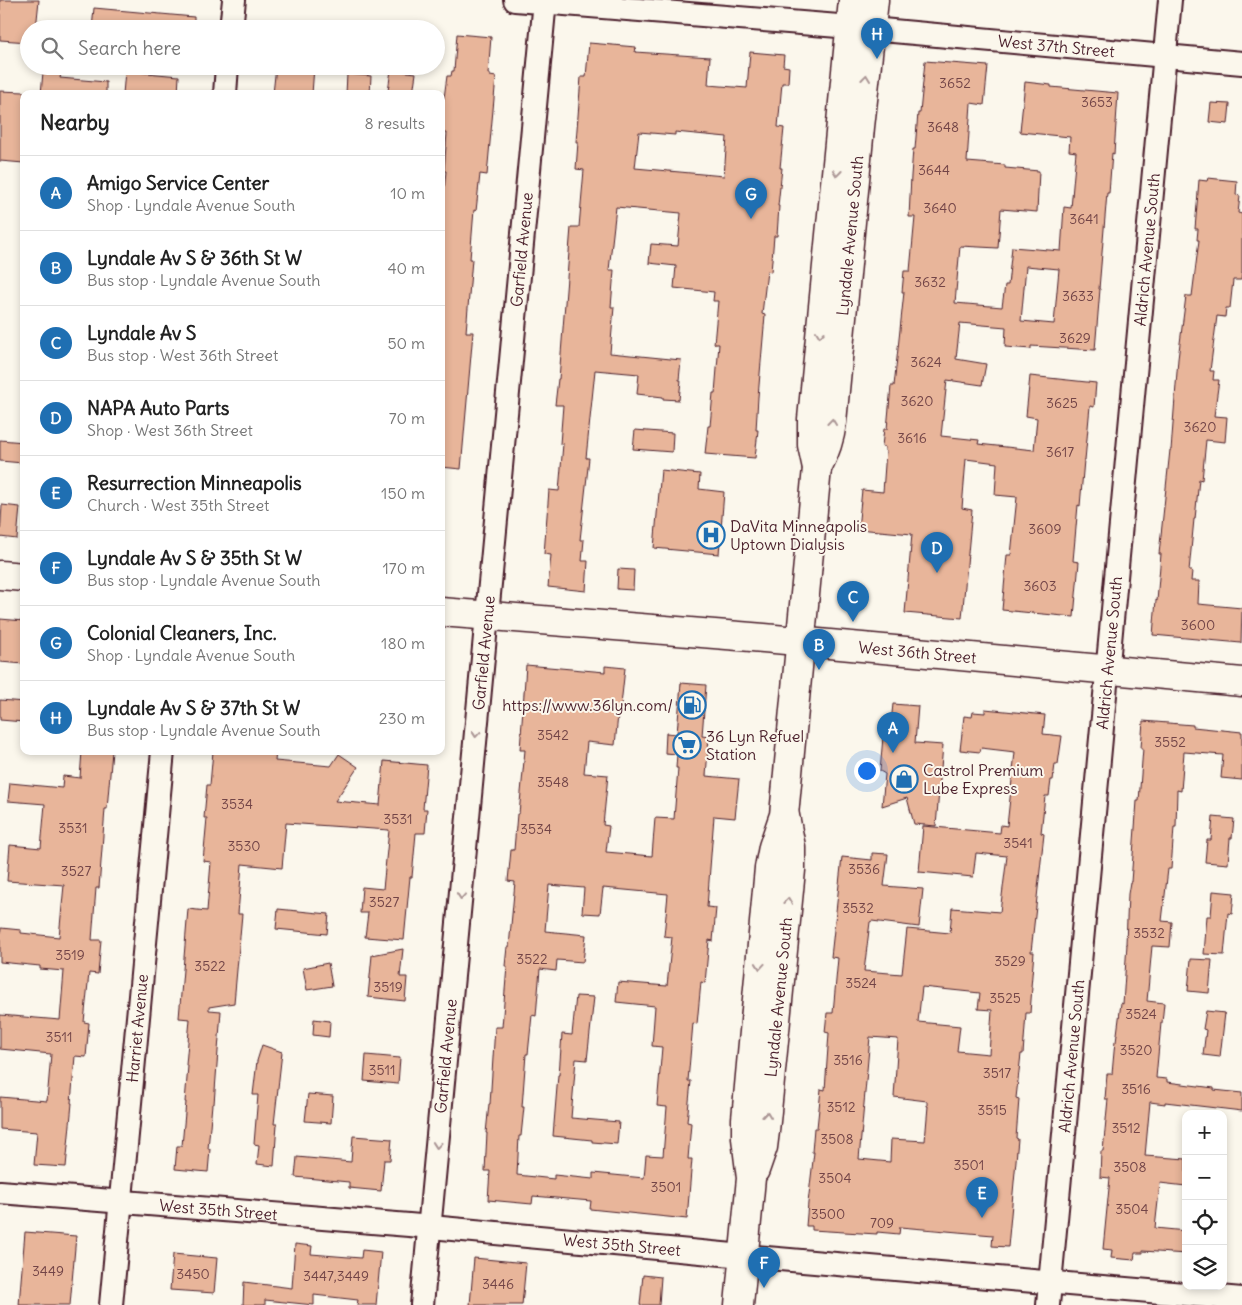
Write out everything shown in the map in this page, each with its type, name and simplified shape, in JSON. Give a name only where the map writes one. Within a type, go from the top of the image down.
[{"type":"main road","name":"Lyndale Avenue South","points":[[853,0],[861,28]]},
{"type":"main road","name":"Lyndale Avenue South","points":[[739,1305],[751,1178],[760,1157],[766,1131],[791,870],[791,847],[784,815],[817,468],[812,445],[812,419],[861,28],[874,0]]},
{"type":"main road","points":[[0,576],[20,577]]},
{"type":"main road","name":"West 36th Street","points":[[445,612],[940,654],[1242,682]]},
{"type":"street","points":[[232,20],[234,0]]},
{"type":"street","name":"West 37th Street","points":[[515,0],[861,28],[1242,63]]},
{"type":"street","name":"Aldrich Avenue South","points":[[1048,1305],[1170,0]]},
{"type":"street","name":"Garfield Avenue","points":[[422,1305],[545,1]]},
{"type":"street","points":[[225,90],[226,75]]},
{"type":"street","name":"Harriet Avenue","points":[[112,1305],[162,755]]},
{"type":"street","name":"West 35th Street","points":[[0,1192],[429,1227],[1242,1299]]},
{"type":"building","points":[[0,0],[39,0],[37,20],[20,20],[20,41],[0,40]]},
{"type":"building","points":[[94,8],[194,17],[194,20],[93,20]]},
{"type":"building","points":[[457,34],[491,37],[488,74],[496,77],[487,175],[480,174],[476,211],[474,210],[466,332],[473,332],[461,469],[445,467],[445,158],[447,133],[445,133],[445,91],[447,76],[451,76],[452,71],[454,71]]},
{"type":"building","points":[[589,43],[636,47],[635,52],[710,57],[708,85],[747,88],[750,52],[784,55],[783,66],[789,67],[788,83],[782,83],[778,127],[784,128],[780,168],[782,168],[777,236],[774,236],[771,272],[767,271],[762,314],[765,315],[755,458],[705,454],[713,393],[715,393],[719,344],[714,344],[718,301],[713,301],[714,292],[674,288],[676,266],[649,263],[651,244],[678,246],[681,213],[616,207],[609,270],[614,270],[611,307],[614,307],[610,353],[681,360],[679,380],[681,380],[679,400],[663,399],[663,397],[637,394],[639,374],[595,370],[586,458],[589,458],[580,540],[584,540],[582,561],[588,561],[586,591],[548,587],[551,555],[544,554],[549,490],[559,491],[563,444],[560,444],[563,405],[555,405],[559,379],[571,227],[579,227],[584,170],[576,169],[578,142],[576,142],[581,77],[586,77]],"holes":[[[639,132],[675,135],[675,132],[727,137],[724,176],[635,168]]]},
{"type":"building","points":[[925,61],[988,66],[984,105],[971,103],[967,162],[1005,165],[1005,168],[1039,171],[1037,212],[1001,209],[998,248],[960,246],[955,303],[1002,307],[1005,285],[1008,285],[1012,247],[1061,251],[1064,207],[1071,208],[1076,152],[1069,151],[1070,137],[1020,132],[1025,82],[1051,85],[1051,87],[1118,93],[1114,154],[1112,153],[1109,193],[1107,193],[1095,350],[1031,346],[1031,349],[1005,347],[1006,327],[960,323],[956,359],[986,364],[982,385],[947,380],[941,436],[979,440],[978,444],[1034,450],[1037,418],[1026,416],[1030,376],[1096,383],[1094,407],[1090,406],[1080,506],[1078,505],[1073,561],[1079,562],[1074,617],[1002,610],[1007,555],[1011,555],[1017,497],[995,495],[997,463],[966,459],[962,508],[972,510],[962,618],[905,613],[912,534],[858,529],[862,490],[883,492],[886,451],[885,447],[882,446],[884,429],[887,429],[891,386],[894,386],[904,292],[902,292],[904,271],[910,271],[915,217],[909,217],[911,176],[918,113],[920,113]],"holes":[[[1026,266],[1059,269],[1054,324],[1021,321]]]},
{"type":"building","points":[[43,75],[61,75],[60,78],[106,82],[106,90],[41,90]]},
{"type":"building","points":[[125,75],[179,76],[178,90],[123,90]]},
{"type":"building","points":[[275,75],[313,75],[312,90],[273,90]]},
{"type":"building","points":[[347,75],[371,76],[370,90],[346,90]]},
{"type":"building","points":[[390,75],[416,75],[414,90],[388,90]]},
{"type":"building","points":[[0,91],[20,92],[20,163],[0,161]]},
{"type":"building","points":[[1211,103],[1230,104],[1228,124],[1209,122]]},
{"type":"building","points":[[1208,178],[1237,181],[1236,195],[1240,196],[1238,213],[1242,214],[1242,272],[1241,280],[1233,280],[1230,308],[1226,308],[1225,317],[1217,316],[1210,371],[1214,371],[1213,380],[1219,380],[1214,416],[1227,417],[1225,442],[1206,440],[1202,480],[1199,479],[1189,571],[1192,571],[1191,581],[1199,581],[1198,604],[1242,608],[1241,643],[1153,635],[1178,359],[1186,296],[1192,296],[1199,240],[1197,240],[1198,229],[1195,229],[1199,180],[1207,181]]},
{"type":"building","points":[[635,430],[673,433],[672,452],[633,449]]},
{"type":"building","points":[[0,440],[20,442],[20,463],[0,461]]},
{"type":"building","points":[[661,470],[700,474],[699,489],[724,492],[719,554],[654,548]]},
{"type":"building","points":[[2,505],[20,507],[17,539],[0,537]]},
{"type":"building","points":[[618,569],[634,570],[633,590],[617,589]]},
{"type":"building","points":[[0,619],[20,621],[20,664],[0,662]]},
{"type":"building","points":[[526,665],[605,672],[605,666],[625,668],[615,745],[587,742],[584,773],[608,775],[603,825],[609,826],[606,852],[652,856],[655,818],[674,819],[678,768],[676,768],[677,754],[665,753],[666,733],[677,734],[681,683],[706,685],[702,736],[709,737],[706,776],[739,779],[735,818],[714,816],[707,907],[716,908],[713,941],[709,940],[705,983],[701,982],[697,1024],[693,1023],[688,1081],[691,1081],[687,1122],[691,1123],[688,1159],[692,1159],[687,1219],[590,1209],[591,1201],[533,1196],[532,1204],[488,1200],[490,1171],[485,1171],[486,1133],[490,1104],[495,1027],[502,1027],[507,966],[505,966],[507,947],[509,947],[515,882],[508,881],[511,850],[514,850],[517,814],[519,814],[525,750],[520,750]],"holes":[[[549,885],[584,888],[582,913],[600,914],[603,888],[668,894],[664,936],[672,937],[667,986],[618,982],[616,1002],[655,1006],[652,1046],[662,1047],[657,1106],[667,1107],[663,1156],[646,1155],[644,1178],[593,1173],[593,1179],[554,1175],[554,1179],[517,1175],[519,1136],[521,1136],[524,1107],[522,1107],[526,1054],[528,1054],[532,1015],[536,1016],[540,969],[556,971],[557,960],[583,962],[586,935],[545,931]]]},
{"type":"building","points":[[0,700],[20,702],[20,722],[0,720]]},
{"type":"building","points":[[893,704],[918,706],[915,743],[943,745],[936,826],[914,824],[907,798],[882,806],[885,774],[880,771],[883,737],[890,732]]},
{"type":"building","points":[[985,709],[1045,715],[1043,734],[1062,736],[1058,764],[1055,764],[1049,796],[1045,796],[1041,833],[1044,834],[1031,952],[1034,952],[1030,1013],[1026,1013],[1023,1054],[1021,1054],[1016,1098],[1019,1099],[1016,1138],[1018,1139],[1008,1247],[992,1246],[993,1235],[900,1227],[899,1234],[812,1230],[812,1226],[806,1226],[814,1152],[812,1152],[814,1128],[817,1128],[821,1089],[825,1090],[829,1033],[825,1032],[827,1013],[833,1013],[838,958],[831,957],[842,857],[872,860],[872,853],[888,854],[884,886],[923,889],[919,927],[870,922],[864,971],[902,974],[907,929],[950,933],[952,908],[1000,912],[1007,856],[976,853],[973,877],[919,872],[923,826],[1000,833],[1001,825],[1007,826],[1015,752],[981,748],[980,752],[960,750],[964,716],[972,717],[973,712],[985,713]],"holes":[[[922,987],[980,993],[978,1009],[992,1010],[989,1054],[957,1051],[960,1026],[918,1022]],[[870,1037],[898,1039],[894,1097],[927,1101],[928,1106],[925,1141],[891,1139],[890,1162],[859,1159]]]},
{"type":"building","points":[[1143,721],[1193,725],[1193,727],[1242,732],[1242,780],[1221,778],[1223,755],[1184,752],[1181,791],[1177,790],[1176,827],[1174,827],[1171,869],[1168,869],[1162,921],[1172,922],[1170,947],[1152,946],[1147,1001],[1164,1003],[1156,1078],[1167,1079],[1167,1082],[1242,1093],[1242,1111],[1150,1102],[1145,1156],[1182,1159],[1182,1186],[1160,1183],[1155,1228],[1182,1231],[1182,1254],[1143,1251],[1143,1253],[1135,1253],[1134,1260],[1111,1258],[1112,1250],[1103,1249],[1110,1178],[1100,1177],[1101,1151],[1103,1151],[1108,1099],[1105,1099],[1107,1074],[1112,1074],[1121,1003],[1123,1004],[1128,894],[1131,882],[1137,801],[1139,801],[1143,748],[1141,748]]},
{"type":"building","points":[[82,755],[112,755],[107,809],[105,809],[99,888],[96,888],[92,940],[101,940],[98,974],[89,973],[84,1022],[89,1023],[86,1057],[75,1056],[66,1167],[34,1165],[37,1132],[0,1129],[0,1097],[47,1101],[51,1054],[0,1049],[0,1015],[60,1020],[64,971],[40,969],[40,966],[0,962],[1,928],[21,930],[21,933],[59,937],[64,885],[7,881],[10,845],[41,848],[45,804],[8,801],[10,783],[62,788],[63,776],[80,778]]},
{"type":"building","points":[[213,755],[276,755],[275,761],[331,766],[338,755],[340,755],[358,767],[335,801],[380,805],[384,761],[427,765],[423,809],[427,809],[425,833],[416,833],[404,940],[365,937],[368,913],[360,913],[362,887],[383,889],[389,830],[286,823],[282,868],[242,864],[238,914],[242,914],[234,1003],[209,1007],[209,1010],[221,1011],[214,1104],[212,1104],[208,1149],[210,1149],[208,1172],[175,1169],[177,1146],[182,1146],[188,1066],[186,1065],[190,1019],[179,1018],[188,909],[207,911],[211,862],[203,861],[207,818],[204,818],[207,785],[210,785]]},
{"type":"building","points":[[1213,817],[1234,819],[1228,864],[1205,862],[1207,840],[1211,840]]},
{"type":"building","points":[[1213,891],[1234,893],[1232,914],[1228,913],[1224,955],[1204,954],[1207,916],[1211,916]]},
{"type":"building","points":[[278,909],[329,914],[327,934],[276,929]]},
{"type":"building","points":[[403,949],[400,977],[407,977],[405,1001],[368,997],[372,955]]},
{"type":"building","points":[[1191,959],[1212,960],[1209,993],[1188,991]]},
{"type":"building","points":[[328,963],[332,986],[307,990],[303,968]]},
{"type":"building","points":[[576,996],[594,997],[587,1060],[576,1059],[571,1118],[619,1122],[617,1144],[553,1136],[562,1034],[572,1035]]},
{"type":"building","points":[[1206,1011],[1225,1013],[1220,1057],[1203,1055],[1206,1030],[1203,1029]]},
{"type":"building","points":[[314,1019],[330,1021],[329,1037],[313,1035]]},
{"type":"building","points":[[262,1045],[282,1052],[274,1124],[277,1124],[274,1166],[257,1164],[259,1145],[254,1144],[258,1095],[253,1095],[257,1061]]},
{"type":"building","points":[[366,1055],[400,1058],[398,1084],[364,1081]]},
{"type":"building","points":[[308,1094],[333,1096],[331,1123],[305,1121]]},
{"type":"building","points":[[353,1136],[392,1139],[390,1160],[384,1160],[381,1191],[349,1188],[349,1182],[295,1177],[297,1157],[351,1162]]},
{"type":"building","points":[[25,1232],[76,1236],[70,1305],[19,1305]]},
{"type":"building","points":[[295,1244],[312,1246],[311,1254],[361,1258],[362,1250],[381,1252],[376,1305],[357,1305],[358,1300],[314,1295],[314,1305],[265,1300],[265,1305],[243,1305],[244,1282],[292,1288]]},
{"type":"building","points":[[173,1254],[217,1258],[214,1293],[170,1290]]},
{"type":"building","points":[[474,1258],[526,1263],[522,1305],[470,1305]]},
{"type":"building","points":[[643,1275],[661,1277],[659,1305],[640,1305]]},
{"type":"place","name":"Lyndale Av S & 37th St W","points":[[877,59]]},
{"type":"place","name":"Colonial Cleaners, Inc.","points":[[751,219]]},
{"type":"place","name":"DaVita Minneapolis Uptown Dialysis","points":[[711,535]]},
{"type":"place","name":"NAPA Auto Parts","points":[[937,573]]},
{"type":"place","name":"Lyndale Av S","points":[[853,622]]},
{"type":"place","name":"Lyndale Av S & 36th St W","points":[[819,670]]},
{"type":"place","name":"https://www.36lyn.com/","points":[[692,705]]},
{"type":"place","name":"36 Lyn Refuel Station","points":[[687,745]]},
{"type":"place","name":"Amigo Service Center","points":[[893,753]]},
{"type":"place","name":"Castrol Premium Lube Express","points":[[904,779]]},
{"type":"place","name":"Resurrection Minneapolis","points":[[982,1218]]},
{"type":"place","name":"Lyndale Av S & 35th St W","points":[[764,1288]]}]
